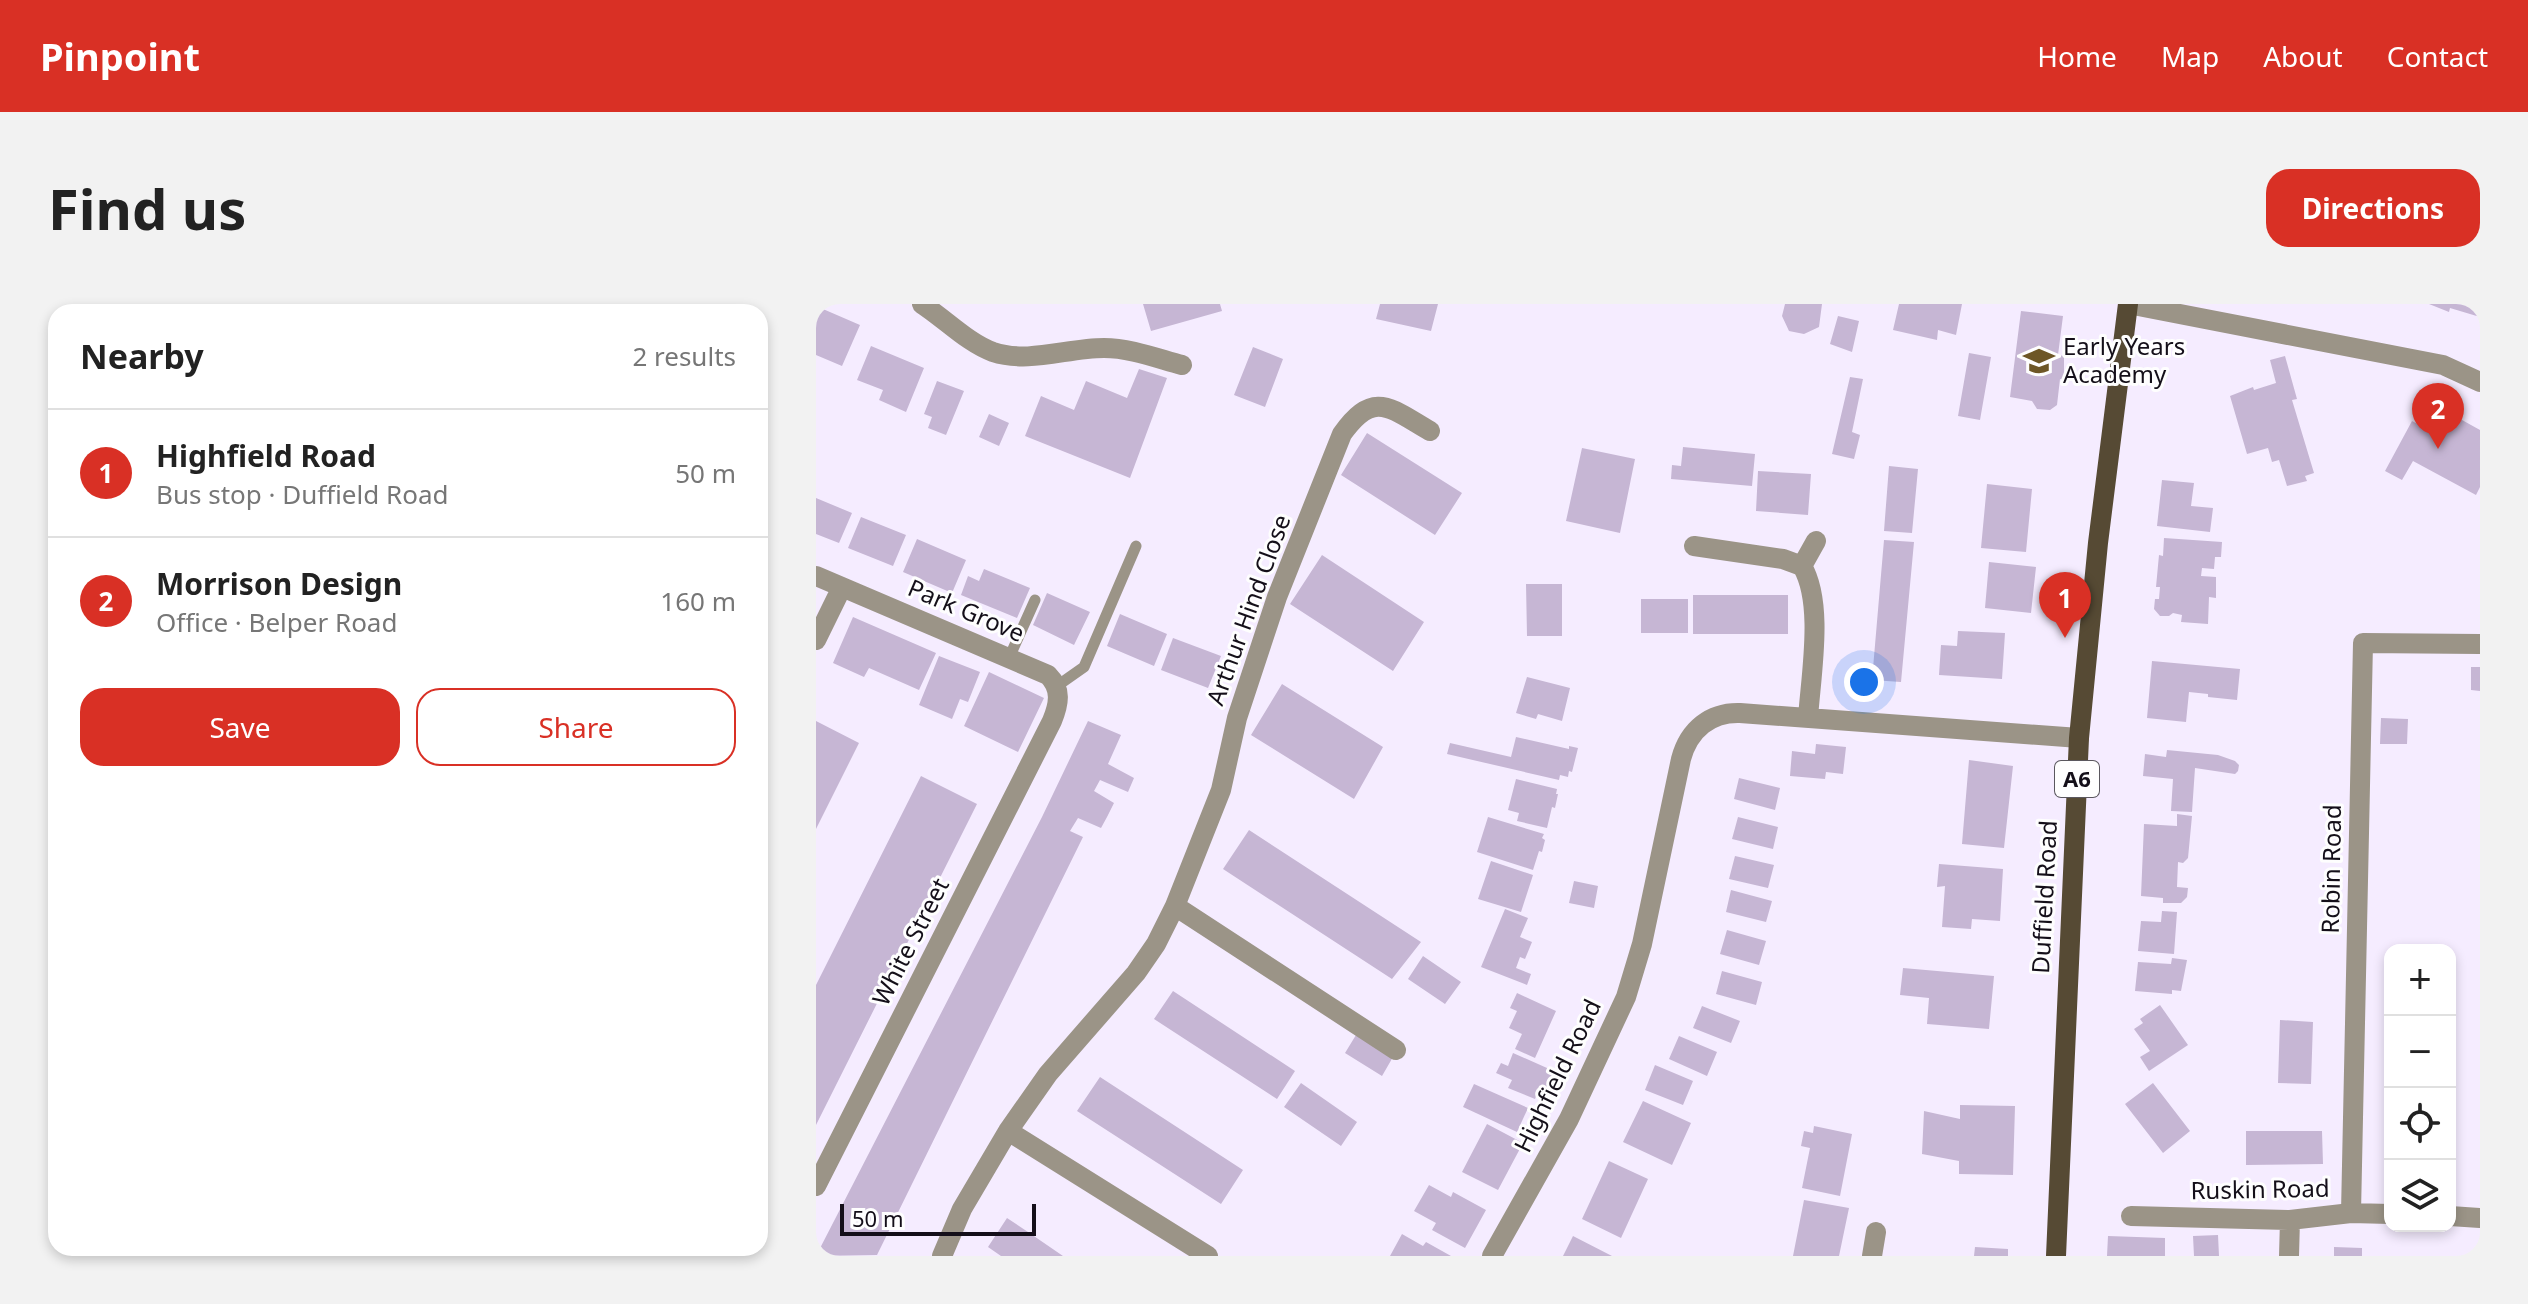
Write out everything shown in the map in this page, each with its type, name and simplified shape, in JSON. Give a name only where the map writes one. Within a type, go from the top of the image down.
[{"type":"main road","name":"Duffield Road","points":[[2056,1256],[2079,738],[2098,543],[2128,304]]},
{"type":"street","points":[[922,304],[948,311],[981,348],[998,354],[1051,355],[1104,348],[1182,365]]},
{"type":"street","points":[[2128,304],[2443,365],[2480,382]]},
{"type":"street","name":"Arthur Hind Close","points":[[942,1256],[962,1209],[1008,1131],[1048,1074],[1136,973],[1156,944],[1175,906],[1221,790],[1237,718],[1277,597],[1342,434],[1356,414],[1373,406],[1385,407],[1430,431]]},
{"type":"street","points":[[1802,566],[1816,541]]},
{"type":"street","points":[[1694,546],[1783,559],[1802,566],[1815,605],[1808,718]]},
{"type":"street","name":"Park Grove","points":[[816,576],[1048,675],[1057,686]]},
{"type":"street","points":[[816,640],[842,587]]},
{"type":"street","name":"Robin Road","points":[[2351,1213],[2363,643],[2480,644]]},
{"type":"street","name":"White Street","points":[[816,1186],[1052,721],[1057,705],[1057,686]]},
{"type":"street","name":"Highfield Road","points":[[1492,1256],[1569,1119],[1626,997],[1642,944],[1681,759],[1688,742],[1701,726],[1717,715],[1740,713],[2079,738]]},
{"type":"street","points":[[1175,906],[1396,1050]]},
{"type":"street","points":[[1008,1131],[1208,1256]]},
{"type":"street","name":"Ruskin Road","points":[[2131,1216],[2290,1220],[2351,1213],[2384,1214]]},
{"type":"street","points":[[2456,1216],[2480,1218]]},
{"type":"street","points":[[2289,1256],[2290,1220]]},
{"type":"street","points":[[1872,1256],[1876,1232]]},
{"type":"lane","points":[[1057,686],[1084,667],[1136,546]]},
{"type":"lane","points":[[1009,658],[1035,600]]},
{"type":"building","points":[[1143,304],[1220,304],[1222,311],[1151,331]]},
{"type":"building","points":[[1380,304],[1438,304],[1431,331],[1376,319]]},
{"type":"building","points":[[1785,304],[1822,304],[1819,327],[1804,334],[1789,331],[1782,316]]},
{"type":"building","points":[[1899,304],[1962,304],[1956,335],[1938,330],[1937,340],[1893,330]]},
{"type":"building","points":[[2429,304],[2480,304],[2480,317],[2450,308],[2449,312]]},
{"type":"building","points":[[816,306],[860,325],[842,366],[816,355]]},
{"type":"building","name":"Early Years Academy","points":[[2021,311],[2063,316],[2058,355],[2064,356],[2064,380],[2060,379],[2057,405],[2050,410],[2037,409],[2032,401],[2010,397]]},
{"type":"building","points":[[1838,316],[1859,321],[1852,352],[1830,344]]},
{"type":"building","points":[[871,346],[924,368],[906,412],[879,400],[883,390],[857,380]]},
{"type":"building","points":[[1253,347],[1283,359],[1265,407],[1234,395]]},
{"type":"building","name":"Early Years Academy","points":[[1969,353],[1991,357],[1980,420],[1958,416]]},
{"type":"building","points":[[2285,356],[2297,399],[2292,400],[2314,473],[2305,476],[2307,481],[2287,486],[2279,460],[2272,462],[2268,448],[2247,454],[2230,396],[2253,387],[2254,390],[2276,383],[2270,360]]},
{"type":"building","points":[[1139,369],[1167,378],[1130,478],[1025,436],[1041,396],[1074,410],[1086,381],[1127,398]]},
{"type":"building","points":[[1850,377],[1863,379],[1852,432],[1860,435],[1854,459],[1832,454]]},
{"type":"building","points":[[937,381],[964,391],[946,435],[928,428],[932,417],[924,414]]},
{"type":"building","points":[[989,414],[1009,423],[999,446],[979,437]]},
{"type":"building","points":[[2453,415],[2480,430],[2480,487],[2476,495],[2413,461],[2402,480],[2385,471],[2412,421],[2442,437]]},
{"type":"building","points":[[1367,433],[1462,493],[1435,535],[1341,475]]},
{"type":"building","points":[[1683,447],[1755,454],[1752,486],[1671,479],[1672,465],[1681,466]]},
{"type":"building","points":[[1582,448],[1635,459],[1620,533],[1566,521]]},
{"type":"building","points":[[1889,466],[1918,469],[1912,533],[1884,531]]},
{"type":"building","points":[[1758,471],[1811,474],[1808,515],[1756,511]]},
{"type":"building","points":[[2162,480],[2194,483],[2191,506],[2213,508],[2210,532],[2157,526]]},
{"type":"building","points":[[1987,484],[2032,489],[2026,552],[1981,548]]},
{"type":"building","points":[[816,498],[852,513],[839,543],[816,534]]},
{"type":"building","points":[[861,517],[906,535],[893,566],[848,548]]},
{"type":"building","points":[[2164,538],[2222,542],[2221,557],[2215,557],[2214,569],[2202,568],[2201,576],[2216,577],[2216,598],[2209,597],[2208,624],[2181,622],[2182,615],[2173,613],[2160,616],[2154,609],[2155,599],[2159,599],[2160,587],[2156,587]]},
{"type":"building","points":[[917,539],[966,560],[952,593],[903,572]]},
{"type":"building","points":[[1884,540],[1914,542],[1901,682],[1872,680]]},
{"type":"building","points":[[1322,555],[1424,622],[1393,671],[1290,604]]},
{"type":"building","points":[[1989,562],[2036,567],[2031,613],[1985,608]]},
{"type":"building","points":[[984,569],[1030,588],[1017,618],[961,595],[968,576],[979,581]]},
{"type":"building","points":[[1526,584],[1562,584],[1562,636],[1527,636]]},
{"type":"building","points":[[1047,593],[1090,612],[1074,645],[1033,625]]},
{"type":"building","points":[[1693,595],[1788,595],[1788,634],[1693,634]]},
{"type":"building","points":[[1641,599],[1688,599],[1688,633],[1641,633]]},
{"type":"building","points":[[1120,614],[1167,634],[1154,666],[1107,646]]},
{"type":"building","points":[[853,617],[936,653],[919,690],[869,668],[864,677],[833,663]]},
{"type":"building","points":[[1958,631],[2005,633],[2002,679],[1939,675],[1941,645],[1957,646]]},
{"type":"building","points":[[1173,638],[1221,656],[1208,688],[1161,670]]},
{"type":"building","points":[[939,656],[980,672],[968,702],[960,699],[952,719],[919,705]]},
{"type":"building","points":[[2152,661],[2240,669],[2237,700],[2189,692],[2186,722],[2147,718]]},
{"type":"building","points":[[2471,667],[2480,667],[2480,691],[2471,690]]},
{"type":"building","points":[[989,672],[1044,698],[1018,752],[964,726]]},
{"type":"building","points":[[1527,677],[1570,688],[1562,721],[1538,714],[1536,719],[1516,713]]},
{"type":"building","points":[[1282,684],[1383,747],[1354,799],[1251,735]]},
{"type":"building","points":[[2381,718],[2408,719],[2407,744],[2380,744]]},
{"type":"building","points":[[816,721],[859,743],[816,829]]},
{"type":"building","points":[[1088,721],[1121,735],[1108,764],[1134,778],[1128,792],[1100,780],[1094,791],[1114,803],[1101,828],[1078,818],[1070,831],[1083,837],[877,1255],[816,1256],[1042,817]]},
{"type":"building","points":[[1516,737],[1569,749],[1569,746],[1578,748],[1572,772],[1569,771],[1568,777],[1560,775],[1559,780],[1447,754],[1450,743],[1511,757]]},
{"type":"building","points":[[1816,744],[1846,747],[1843,774],[1826,772],[1825,779],[1790,776],[1792,751],[1815,754]]},
{"type":"building","points":[[2167,750],[2218,755],[2235,761],[2239,765],[2238,771],[2235,774],[2195,768],[2192,812],[2171,811],[2173,779],[2143,776],[2145,754],[2166,757]]},
{"type":"building","points":[[1969,760],[2013,766],[2004,848],[1962,844]]},
{"type":"building","points":[[921,776],[977,804],[816,1125],[816,985]]},
{"type":"building","points":[[1739,778],[1780,788],[1775,810],[1734,799]]},
{"type":"building","points":[[1516,779],[1557,789],[1555,808],[1552,807],[1547,828],[1517,821],[1519,813],[1508,810]]},
{"type":"building","points":[[2177,814],[2192,816],[2188,858],[2183,863],[2178,862],[2177,887],[2188,888],[2187,897],[2181,903],[2163,903],[2163,898],[2141,896],[2144,824],[2177,826]]},
{"type":"building","points":[[1488,817],[1544,834],[1542,852],[1539,851],[1533,870],[1477,852]]},
{"type":"building","points":[[1738,817],[1778,827],[1773,849],[1732,839]]},
{"type":"building","points":[[1249,830],[1421,942],[1392,979],[1223,869]]},
{"type":"building","points":[[1735,856],[1774,865],[1768,888],[1729,879]]},
{"type":"building","points":[[1491,861],[1533,875],[1521,912],[1478,899]]},
{"type":"building","points":[[1939,864],[2003,869],[2000,921],[1972,919],[1971,929],[1942,927],[1945,886],[1937,887]]},
{"type":"building","points":[[1574,881],[1598,886],[1594,908],[1569,903]]},
{"type":"building","points":[[1731,890],[1772,901],[1766,922],[1726,912]]},
{"type":"building","points":[[1505,909],[1528,918],[1520,937],[1532,942],[1525,959],[1520,957],[1516,968],[1531,974],[1527,985],[1481,967]]},
{"type":"building","points":[[2162,911],[2177,912],[2174,954],[2138,951],[2141,921],[2161,922]]},
{"type":"building","points":[[1727,930],[1766,941],[1759,965],[1720,954]]},
{"type":"building","points":[[1423,956],[1461,982],[1445,1004],[1408,979]]},
{"type":"building","points":[[2172,958],[2187,960],[2181,991],[2172,990],[2172,994],[2135,991],[2138,962],[2171,964]]},
{"type":"building","points":[[1903,968],[1994,976],[1989,1029],[1927,1024],[1929,998],[1900,995]]},
{"type":"building","points":[[1722,971],[1762,982],[1756,1005],[1716,994]]},
{"type":"building","points":[[1173,991],[1295,1071],[1277,1099],[1154,1019]]},
{"type":"building","points":[[1517,993],[1556,1011],[1535,1058],[1515,1049],[1522,1034],[1509,1028],[1517,1011],[1510,1008]]},
{"type":"building","points":[[2160,1005],[2188,1045],[2149,1071],[2140,1057],[2150,1051],[2134,1029],[2143,1023],[2140,1019]]},
{"type":"building","points":[[1702,1006],[1740,1021],[1731,1043],[1693,1028]]},
{"type":"building","points":[[2280,1020],[2313,1022],[2311,1084],[2278,1083]]},
{"type":"building","points":[[1356,1035],[1393,1057],[1382,1076],[1345,1053]]},
{"type":"building","points":[[1679,1036],[1717,1052],[1707,1076],[1669,1059]]},
{"type":"building","points":[[1513,1053],[1556,1072],[1546,1095],[1538,1091],[1535,1099],[1508,1088],[1512,1080],[1496,1073],[1501,1063],[1508,1066]]},
{"type":"building","points":[[1655,1065],[1693,1081],[1683,1105],[1645,1090]]},
{"type":"building","points":[[1100,1077],[1243,1170],[1221,1204],[1077,1111]]},
{"type":"building","points":[[1301,1083],[1357,1122],[1341,1146],[1284,1107]]},
{"type":"building","points":[[2153,1083],[2190,1131],[2163,1153],[2125,1104]]},
{"type":"building","points":[[1474,1084],[1528,1108],[1517,1132],[1463,1107]]},
{"type":"building","points":[[1643,1101],[1691,1123],[1672,1165],[1623,1142]]},
{"type":"building","points":[[1960,1105],[2015,1106],[2013,1175],[1959,1174],[1959,1161],[1922,1154],[1924,1111],[1960,1119]]},
{"type":"building","points":[[1487,1124],[1523,1143],[1498,1190],[1462,1172]]},
{"type":"building","points":[[1814,1126],[1852,1134],[1840,1196],[1802,1188],[1810,1148],[1801,1146],[1804,1131],[1813,1133]]},
{"type":"building","points":[[2246,1131],[2322,1131],[2323,1164],[2246,1165]]},
{"type":"building","points":[[1609,1161],[1648,1179],[1621,1238],[1582,1219]]},
{"type":"building","points":[[1429,1185],[1451,1197],[1453,1192],[1486,1210],[1465,1248],[1432,1230],[1436,1223],[1414,1211]]},
{"type":"building","points":[[1804,1200],[1849,1208],[1839,1256],[1793,1256]]},
{"type":"building","points":[[1007,1218],[1063,1256],[1001,1256],[988,1247]]},
{"type":"building","points":[[1402,1234],[1423,1246],[1426,1242],[1451,1256],[1390,1256]]},
{"type":"building","points":[[2218,1235],[2219,1256],[2194,1256],[2193,1236]]},
{"type":"building","points":[[1573,1236],[1612,1256],[1563,1256]]},
{"type":"building","points":[[2108,1236],[2165,1238],[2165,1256],[2107,1256]]},
{"type":"building","points":[[1975,1247],[2008,1249],[2008,1256],[1974,1256]]},
{"type":"building","points":[[2334,1247],[2362,1248],[2362,1256],[2334,1256]]},
{"type":"place","name":"Early Years Academy","points":[[2039,361]]},
{"type":"place","name":"Morrison Design","points":[[2438,449]]},
{"type":"place","name":"Highfield Road","points":[[2065,638]]}]
